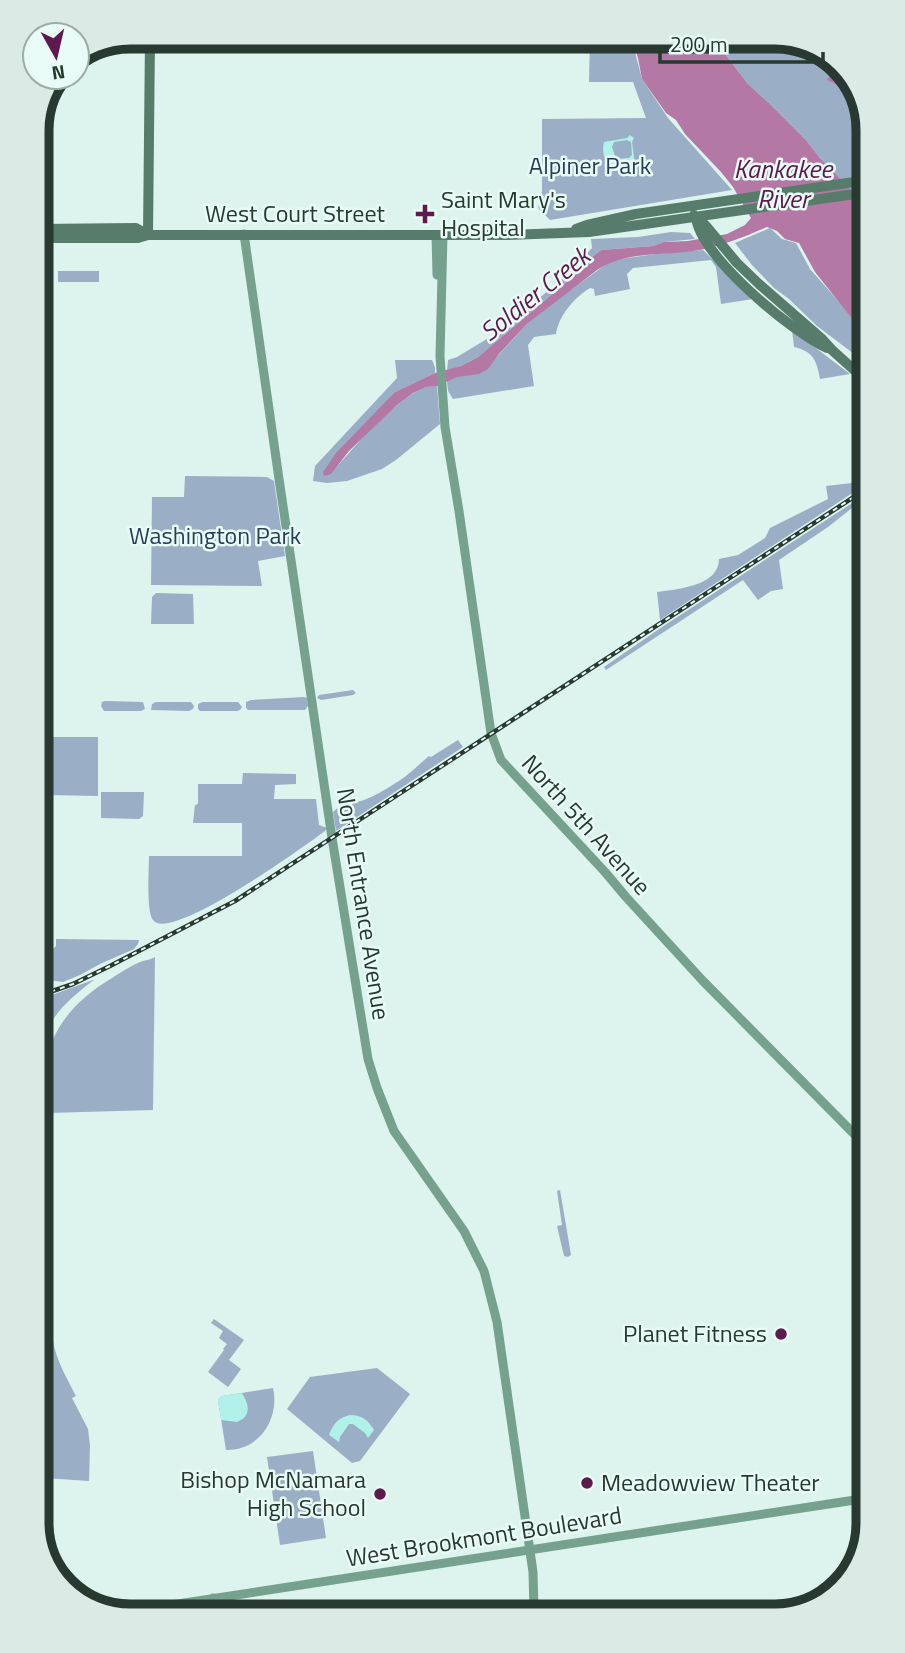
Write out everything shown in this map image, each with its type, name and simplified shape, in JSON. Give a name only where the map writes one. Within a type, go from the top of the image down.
[{"type":"main road","points":[[148,234],[150,49]]},
{"type":"main road","name":"West Court Street","points":[[569,231],[636,214],[856,182]]},
{"type":"main road","name":"West Court Street","points":[[49,238],[138,238],[148,234],[508,235],[589,232],[700,224],[734,211],[856,194]]},
{"type":"main road","points":[[689,206],[721,260],[755,296],[818,344],[832,351]]},
{"type":"main road","points":[[700,224],[774,298],[856,372]]},
{"type":"main road","name":"West Court Street","points":[[49,229],[136,228],[148,234]]},
{"type":"main road","name":"North Entrance Avenue","points":[[244,234],[332,838],[368,1059],[394,1131],[464,1231],[484,1271],[497,1322],[533,1572],[534,1604]]},
{"type":"main road","name":"North 5th Avenue","points":[[439,235],[442,291],[441,365],[446,428],[491,733],[501,760],[704,981],[856,1136]]},
{"type":"main road","name":"West Brookmont Boulevard","points":[[176,1604],[856,1500]]},
{"type":"main road","points":[[213,1598],[214,1604]]},
{"type":"green space","name":"Alpiner Park","points":[[590,49],[634,49],[642,79],[668,118],[732,190],[550,220],[538,208],[542,195],[542,119],[646,118],[633,82],[589,82]]},
{"type":"green space","points":[[721,49],[781,49],[801,53],[832,73],[845,89],[854,114],[856,195],[806,140],[748,84]]},
{"type":"green space","points":[[770,228],[782,239],[796,243],[810,269],[856,322],[856,355],[774,288],[735,243]]},
{"type":"green space","points":[[671,232],[690,233],[695,239],[601,250],[478,357],[447,371],[448,360],[495,334],[556,285],[592,248],[591,239],[638,237]]},
{"type":"green space","points":[[703,250],[753,299],[721,304],[716,267],[711,260],[633,268],[627,274],[630,289],[595,296],[594,289],[590,288],[568,308],[560,320],[556,334],[534,337],[528,345],[534,386],[453,399],[448,391],[447,381],[494,360],[527,324],[608,263],[656,254]]},
{"type":"green space","points":[[58,271],[99,271],[99,282],[58,282]]},
{"type":"green space","points":[[792,330],[850,374],[820,379],[810,354],[794,347]]},
{"type":"green space","points":[[395,360],[432,360],[435,373],[395,392],[331,474],[389,412],[426,387],[437,386],[440,424],[382,469],[347,481],[313,481],[315,466],[397,378]]},
{"type":"green space","name":"Washington Park","points":[[185,476],[267,477],[274,481],[285,556],[258,561],[262,586],[151,585],[152,497],[184,497]]},
{"type":"green space","points":[[856,480],[856,491],[660,620],[657,592],[705,581],[717,568],[719,559],[738,555],[765,538],[770,528],[828,499],[826,486]]},
{"type":"green space","points":[[856,501],[856,507],[779,560],[783,589],[771,591],[758,600],[743,580],[606,670],[604,667]]},
{"type":"green space","points":[[156,593],[193,594],[194,624],[151,624],[152,597]]},
{"type":"green space","points":[[49,640],[52,640],[51,737],[98,737],[98,796],[49,795]]},
{"type":"green space","points":[[353,690],[356,693],[353,695],[321,700],[317,698],[319,695]]},
{"type":"green space","points":[[307,698],[308,706],[305,710],[246,708],[246,702],[251,700]]},
{"type":"green space","points":[[105,701],[143,702],[145,709],[104,711],[101,706]]},
{"type":"green space","points":[[191,702],[194,706],[189,711],[151,710],[152,704]]},
{"type":"green space","points":[[238,702],[242,707],[237,711],[200,711],[198,704]]},
{"type":"green space","points":[[458,740],[463,747],[336,831],[333,812],[336,809],[383,791],[429,756]]},
{"type":"green space","points":[[243,773],[296,774],[296,784],[275,785],[274,799],[316,799],[319,825],[327,828],[266,872],[209,906],[164,924],[153,920],[149,899],[149,856],[242,856],[242,823],[193,823],[195,805],[198,804],[198,784],[242,784]]},
{"type":"green space","points":[[101,792],[144,792],[143,816],[139,819],[101,818]]},
{"type":"green space","points":[[56,939],[139,940],[134,949],[63,982],[49,980],[49,953],[56,946]]},
{"type":"green space","points":[[155,957],[153,1110],[49,1113],[49,1050],[65,1018],[85,998],[112,978]]},
{"type":"green space","points":[[94,980],[70,1000],[49,1026],[49,996]]},
{"type":"green space","points":[[560,1190],[571,1255],[568,1257],[564,1256],[557,1226],[562,1225],[557,1191]]},
{"type":"green space","points":[[49,1292],[53,1303],[54,1346],[76,1396],[72,1398],[88,1429],[89,1481],[49,1478]]},
{"type":"green space","points":[[214,1319],[244,1340],[229,1360],[241,1369],[228,1387],[208,1372],[227,1344],[219,1338],[223,1331],[211,1323]]},
{"type":"green space","points":[[377,1368],[410,1394],[360,1461],[352,1463],[287,1409],[310,1377]]},
{"type":"green space","points":[[273,1388],[273,1411],[264,1431],[248,1445],[226,1450],[218,1400],[222,1396]]},
{"type":"green space","points":[[313,1451],[326,1538],[280,1545],[267,1457]]},
{"type":"sand","points":[[630,135],[634,138],[632,142],[635,165],[628,169],[616,169],[604,156],[604,142],[627,138]],"holes":[[[614,142],[631,142],[632,155],[629,158],[616,159],[612,147]]]},
{"type":"sand","points":[[242,1393],[247,1405],[245,1416],[237,1422],[221,1420],[218,1400],[222,1396]]},
{"type":"sand","points":[[350,1415],[361,1417],[369,1423],[374,1430],[368,1438],[353,1424],[349,1424],[339,1442],[329,1435],[336,1422]]},
{"type":"water","name":"Kankakee River","points":[[635,49],[721,49],[748,84],[806,140],[856,195],[856,323],[815,272],[799,243],[785,239],[777,231],[767,227],[705,249],[622,259],[597,270],[527,324],[488,369],[413,393],[349,451],[331,474],[324,476],[323,472],[336,453],[395,392],[478,357],[601,250],[653,246],[664,242],[727,234],[745,225],[751,218],[721,172],[685,134],[676,120],[666,113],[642,79]]},
{"type":"water","points":[[832,73],[846,91],[838,85],[827,80]]},
{"type":"railway","points":[[49,992],[110,966],[235,901],[856,496]]},
{"type":"place","name":"Saint Mary's Hospital","points":[[425,214]]},
{"type":"place","name":"Planet Fitness","points":[[781,1334]]},
{"type":"place","name":"Meadowview Theater","points":[[587,1483]]},
{"type":"place","name":"Bishop McNamara High School","points":[[380,1494]]},
{"type":"water label","name":"Soldier Creek","points":[[535,294]]}]
